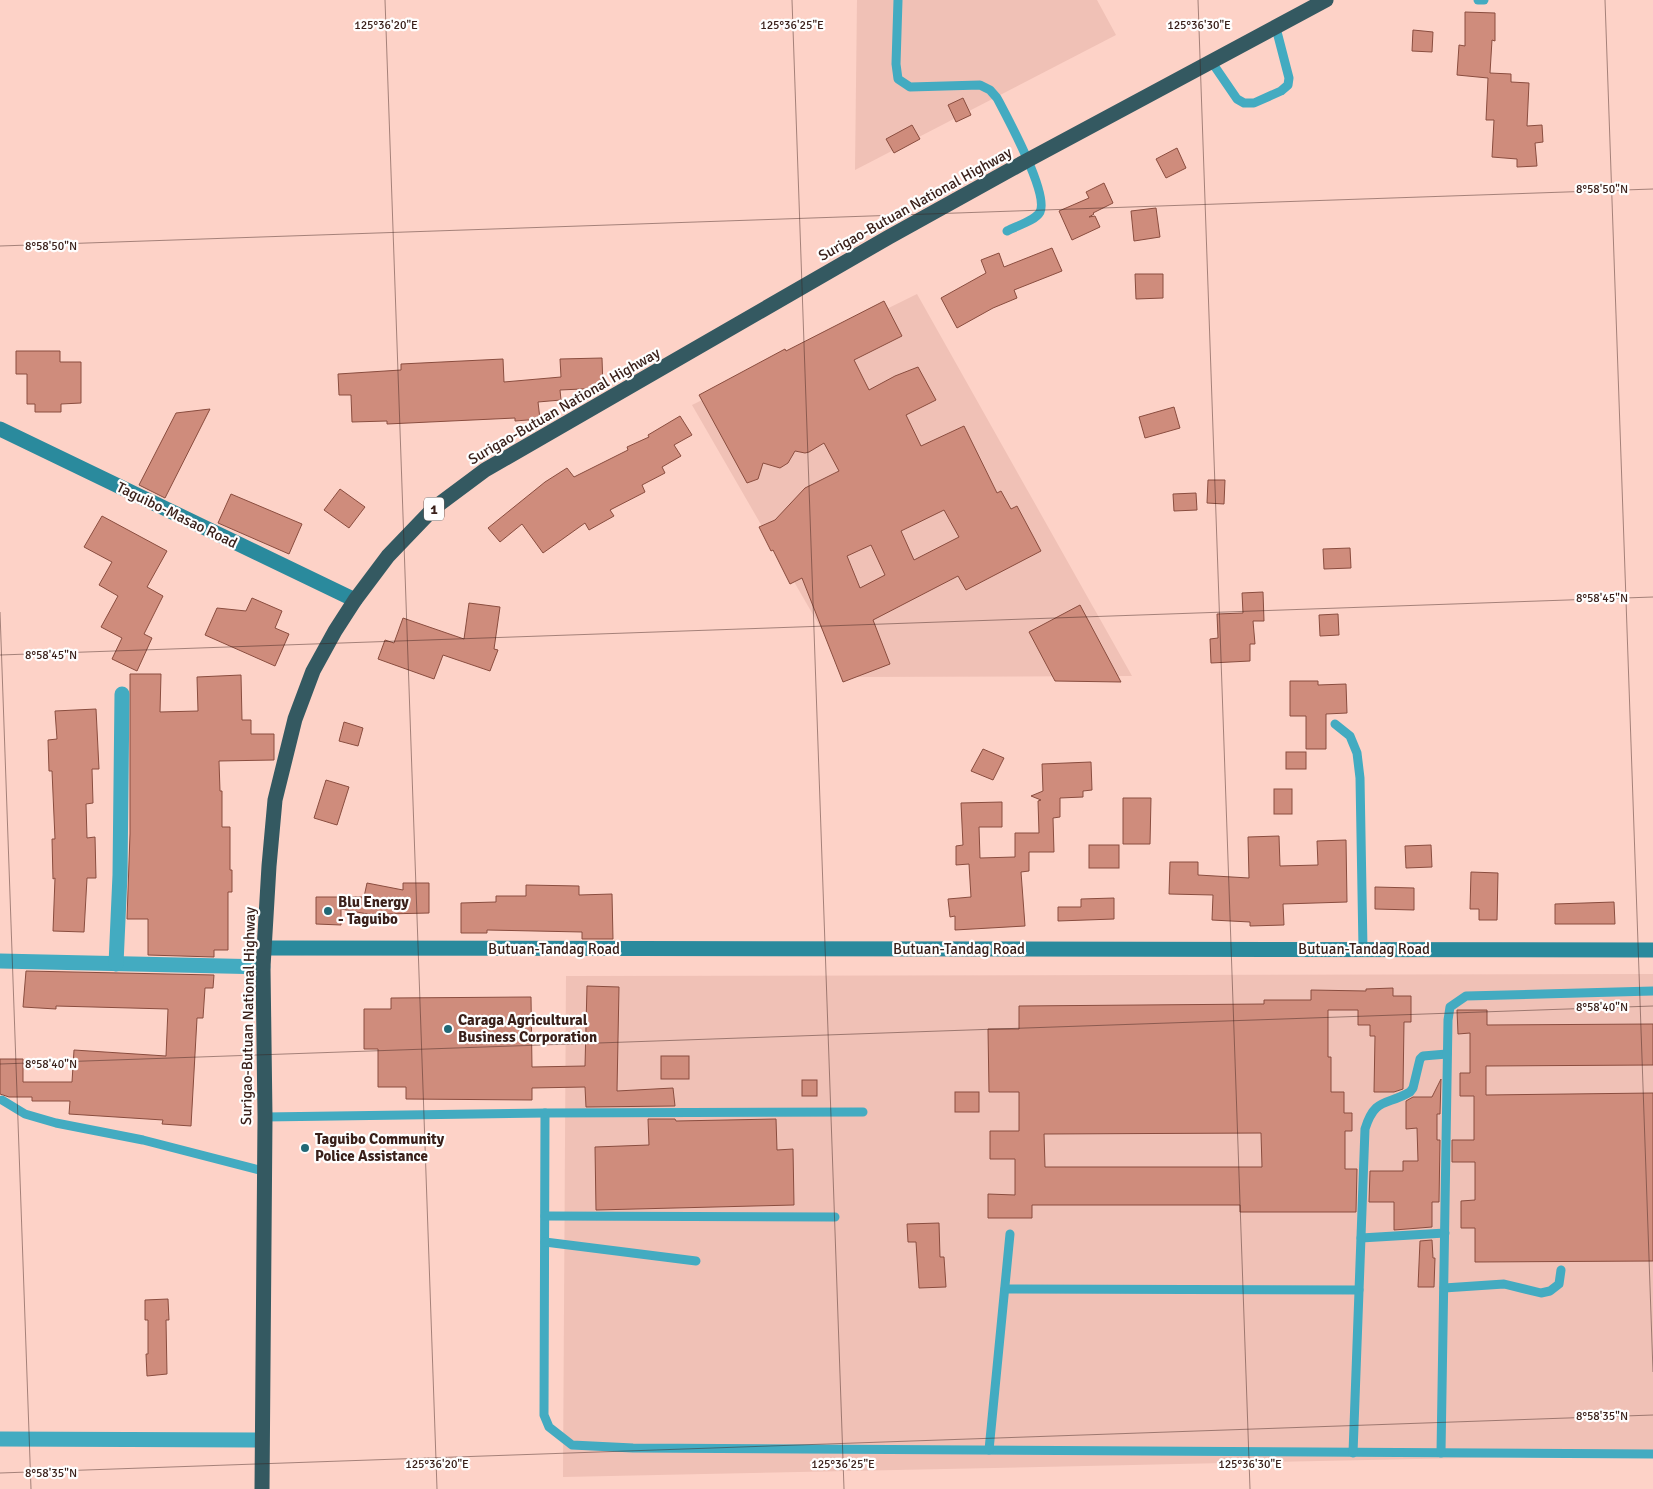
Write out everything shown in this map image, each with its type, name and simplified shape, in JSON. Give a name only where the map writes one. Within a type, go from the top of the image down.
[{"type":"highway","name":"Surigao-Butuan National Highway","points":[[262,1489],[265,1117],[263,967],[274,800],[295,719],[313,671],[355,600],[388,556],[434,508],[485,470],[1028,160],[1326,0]]},
{"type":"main road","name":"Taguibo-Masao Road","points":[[0,429],[355,600]]},
{"type":"main road","name":"Butuan-Tandag Road","points":[[265,948],[1653,950]]},
{"type":"street","points":[[116,964],[120,875],[122,694]]},
{"type":"street","points":[[0,961],[263,967]]},
{"type":"street","points":[[0,1439],[262,1440]]},
{"type":"lane","points":[[898,0],[896,64],[898,79],[910,87],[980,85],[990,90],[997,98],[1028,160],[1041,202],[1041,210],[1036,217],[1007,231]]},
{"type":"lane","points":[[1478,0],[1484,0]]},
{"type":"lane","points":[[1211,61],[1237,99],[1244,103],[1254,103],[1282,91],[1288,85],[1289,78],[1276,28]]},
{"type":"lane","points":[[1335,724],[1350,736],[1357,753],[1363,949]]},
{"type":"lane","points":[[1442,1453],[1447,1054],[1450,1007],[1466,996],[1653,991]]},
{"type":"lane","points":[[1353,1453],[1365,1129],[1369,1114],[1375,1107],[1410,1092],[1413,1088],[1418,1063],[1423,1056],[1447,1054]]},
{"type":"lane","points":[[2,1100],[25,1114],[56,1123],[143,1140],[250,1169],[264,1171]]},
{"type":"lane","points":[[265,1117],[545,1113],[863,1112]]},
{"type":"lane","points":[[545,1113],[544,1415],[549,1428],[572,1445],[633,1448],[1653,1454]]},
{"type":"lane","points":[[545,1216],[835,1217]]},
{"type":"lane","points":[[1361,1238],[1445,1233]]},
{"type":"lane","points":[[989,1450],[1010,1234]]},
{"type":"lane","points":[[545,1242],[696,1261]]},
{"type":"lane","points":[[1444,1288],[1504,1284],[1541,1293],[1550,1292],[1559,1284],[1561,1270]]},
{"type":"lane","points":[[1005,1289],[1359,1290]]},
{"type":"shaded area","points":[[857,0],[1097,0],[1116,35],[855,170]]},
{"type":"shaded area","points":[[917,294],[1132,676],[849,677],[692,405]]},
{"type":"shaded area","points":[[1653,974],[1653,1454],[563,1477],[566,976]]},
{"type":"building","points":[[1465,12],[1495,13],[1495,41],[1492,40],[1490,73],[1511,74],[1511,82],[1529,83],[1527,126],[1542,125],[1543,142],[1535,143],[1537,166],[1517,167],[1517,159],[1492,157],[1494,120],[1486,120],[1488,78],[1457,75],[1459,45],[1465,46]]},
{"type":"building","points":[[1413,30],[1433,32],[1432,52],[1412,51]]},
{"type":"building","points":[[963,98],[971,115],[956,122],[948,105]]},
{"type":"building","points":[[912,125],[920,139],[894,153],[886,139]]},
{"type":"building","points":[[1177,148],[1186,168],[1166,178],[1156,159]]},
{"type":"building","points":[[1104,183],[1113,203],[1089,217],[1095,216],[1100,227],[1072,240],[1059,211],[1089,198],[1086,192]]},
{"type":"building","points":[[1156,208],[1160,237],[1134,241],[1131,211]]},
{"type":"building","points":[[1052,248],[1062,271],[1014,290],[1017,298],[993,308],[957,328],[941,298],[986,273],[981,260],[999,253],[1004,267]]},
{"type":"building","points":[[1135,274],[1163,274],[1163,298],[1136,299]]},
{"type":"building","points":[[884,301],[902,336],[854,360],[869,390],[895,376],[918,367],[936,400],[906,415],[921,446],[964,426],[997,493],[1001,491],[1011,509],[1017,506],[1041,551],[966,590],[958,576],[873,620],[890,664],[843,682],[802,578],[790,584],[759,527],[775,520],[805,488],[839,471],[824,443],[809,452],[795,451],[788,463],[780,468],[763,463],[758,479],[747,483],[699,395],[785,349],[786,351]],"holes":[[[944,510],[959,537],[914,560],[901,531]],[[871,545],[885,575],[860,588],[847,556]]]},
{"type":"building","points":[[16,351],[60,351],[60,362],[81,362],[81,403],[61,404],[61,412],[35,412],[35,404],[27,404],[27,374],[16,374]]},
{"type":"building","points":[[602,358],[603,388],[560,390],[561,400],[538,402],[540,419],[515,421],[515,418],[387,424],[387,421],[352,422],[351,395],[339,395],[338,374],[401,370],[401,364],[503,359],[504,382],[561,377],[560,359]]},
{"type":"building","points":[[1174,407],[1180,428],[1145,438],[1139,417]]},
{"type":"building","points":[[210,409],[165,498],[139,485],[176,413]]},
{"type":"building","points":[[680,416],[692,435],[674,445],[681,456],[662,467],[665,473],[642,485],[645,492],[610,510],[614,516],[589,530],[585,523],[543,553],[522,524],[500,542],[488,528],[545,482],[567,468],[574,477],[628,450],[627,447],[649,437],[648,435]]},
{"type":"building","points":[[1208,480],[1225,480],[1224,504],[1207,503]]},
{"type":"building","points":[[340,489],[365,507],[349,528],[324,510]]},
{"type":"building","points":[[1196,493],[1197,510],[1174,511],[1173,494]]},
{"type":"building","points":[[231,494],[302,524],[289,554],[218,523]]},
{"type":"building","points":[[102,516],[167,551],[147,587],[163,596],[144,634],[152,638],[137,671],[112,659],[122,638],[101,627],[118,596],[99,585],[112,562],[84,547]]},
{"type":"building","points":[[1350,548],[1351,568],[1324,569],[1323,549]]},
{"type":"building","points":[[1263,592],[1264,621],[1253,621],[1255,644],[1250,644],[1250,661],[1211,663],[1210,639],[1218,638],[1217,614],[1243,613],[1242,593]]},
{"type":"building","points":[[252,598],[282,611],[275,628],[289,634],[275,666],[205,635],[217,608],[246,611]]},
{"type":"building","points":[[469,603],[500,607],[494,649],[498,650],[490,671],[443,655],[434,679],[378,659],[385,640],[394,643],[403,618],[464,639]]},
{"type":"building","points":[[1080,605],[1121,682],[1055,681],[1029,632]]},
{"type":"building","points":[[1338,614],[1339,635],[1320,636],[1319,615]]},
{"type":"building","points":[[130,674],[161,674],[160,712],[198,711],[197,677],[241,675],[242,720],[251,720],[251,734],[274,734],[274,760],[219,761],[220,791],[222,791],[222,827],[230,827],[232,892],[228,892],[228,950],[214,950],[214,957],[148,955],[148,919],[127,919],[130,834]]},
{"type":"building","points":[[1290,681],[1318,681],[1318,685],[1346,684],[1347,713],[1326,714],[1326,749],[1306,749],[1306,716],[1290,716]]},
{"type":"building","points":[[96,709],[99,769],[92,769],[93,803],[86,804],[87,838],[95,837],[96,878],[87,878],[84,932],[53,931],[55,878],[53,879],[52,839],[55,839],[52,771],[49,771],[48,740],[57,739],[55,711]]},
{"type":"building","points":[[344,722],[363,728],[358,746],[339,741]]},
{"type":"building","points":[[983,749],[1004,758],[993,780],[971,771]]},
{"type":"building","points":[[1286,752],[1306,752],[1306,769],[1286,769]]},
{"type":"building","points":[[1091,762],[1092,790],[1083,791],[1083,797],[1060,798],[1060,817],[1053,818],[1054,852],[1029,852],[1029,871],[1021,872],[1025,926],[955,930],[955,916],[950,917],[948,899],[971,897],[969,864],[956,865],[956,846],[963,845],[961,803],[1002,802],[1002,827],[979,827],[980,858],[1015,857],[1015,833],[1039,833],[1038,801],[1041,800],[1031,796],[1043,791],[1042,764]]},
{"type":"building","points":[[326,780],[349,787],[337,825],[314,818]]},
{"type":"building","points":[[1274,789],[1292,789],[1292,814],[1274,814]]},
{"type":"building","points":[[1123,798],[1151,798],[1150,844],[1123,844]]},
{"type":"building","points":[[1279,836],[1280,866],[1318,865],[1317,841],[1346,840],[1347,902],[1283,904],[1284,925],[1250,926],[1250,922],[1212,920],[1213,895],[1169,894],[1170,862],[1198,862],[1198,875],[1249,878],[1248,837]]},
{"type":"building","points":[[1089,845],[1119,845],[1119,868],[1089,868]]},
{"type":"building","points":[[1431,845],[1432,867],[1406,868],[1405,846]]},
{"type":"building","points":[[1471,872],[1498,873],[1497,920],[1479,920],[1479,909],[1470,909]]},
{"type":"building","points":[[367,883],[403,890],[403,883],[429,883],[429,913],[384,914],[383,917],[341,909],[341,925],[316,924],[316,897],[364,897]]},
{"type":"building","points":[[526,885],[579,886],[579,895],[612,894],[613,939],[582,939],[582,932],[487,930],[487,933],[461,933],[461,903],[496,902],[496,896],[526,896]]},
{"type":"building","points":[[1375,887],[1414,888],[1414,910],[1375,909]]},
{"type":"building","points":[[1114,898],[1114,919],[1058,921],[1058,907],[1081,907],[1081,899]]},
{"type":"building","points":[[1614,902],[1615,924],[1555,924],[1555,904]]},
{"type":"building","points":[[26,971],[214,975],[213,988],[205,988],[203,1018],[197,1018],[191,1126],[162,1124],[163,1120],[69,1114],[70,1101],[32,1101],[32,1097],[9,1097],[0,1094],[0,1059],[23,1059],[23,1082],[72,1082],[74,1050],[166,1056],[168,1009],[56,1006],[56,1009],[23,1007]]},
{"type":"building","name":"Caraga Agricultural Business Corporation","points":[[587,986],[619,987],[617,1091],[673,1088],[675,1106],[586,1107],[585,1087],[532,1088],[532,1100],[406,1099],[406,1087],[378,1087],[378,1049],[364,1049],[364,1009],[391,1009],[391,998],[531,997],[532,1067],[585,1066]]},
{"type":"building","points":[[1393,988],[1393,996],[1411,996],[1411,1022],[1404,1022],[1403,1089],[1394,1092],[1374,1092],[1375,1036],[1370,1036],[1370,1025],[1358,1025],[1358,1010],[1328,1010],[1328,1057],[1331,1057],[1331,1092],[1344,1092],[1344,1113],[1352,1113],[1352,1131],[1345,1131],[1345,1169],[1357,1169],[1356,1212],[1240,1212],[1240,1205],[1032,1205],[1032,1218],[988,1218],[988,1194],[1015,1195],[1015,1159],[990,1159],[990,1131],[1019,1131],[1019,1092],[989,1092],[988,1029],[1019,1029],[1019,1006],[1264,1004],[1264,1000],[1311,1000],[1311,990],[1366,991],[1366,989]],"holes":[[[1261,1133],[1262,1167],[1045,1167],[1044,1134]]]},
{"type":"building","points":[[1457,1010],[1487,1010],[1487,1025],[1653,1024],[1653,1065],[1486,1066],[1486,1095],[1653,1093],[1653,1261],[1475,1262],[1475,1228],[1461,1228],[1461,1201],[1475,1200],[1475,1162],[1452,1162],[1452,1140],[1474,1140],[1474,1096],[1460,1096],[1460,1073],[1470,1073],[1470,1033],[1458,1034]]},
{"type":"building","points":[[661,1056],[689,1056],[689,1079],[661,1079]]},
{"type":"building","points":[[1441,1079],[1440,1114],[1437,1114],[1437,1140],[1440,1140],[1439,1202],[1432,1202],[1432,1227],[1394,1230],[1394,1202],[1369,1202],[1370,1171],[1403,1171],[1403,1161],[1418,1161],[1417,1128],[1406,1129],[1406,1101],[1413,1097],[1432,1097]]},
{"type":"building","points":[[802,1080],[817,1080],[817,1096],[802,1096]]},
{"type":"building","points":[[955,1092],[979,1092],[979,1112],[955,1112]]},
{"type":"building","points":[[648,1119],[675,1119],[676,1121],[776,1119],[777,1150],[793,1149],[794,1205],[596,1210],[595,1147],[649,1145]]},
{"type":"building","points":[[939,1223],[940,1257],[944,1257],[946,1287],[919,1288],[916,1242],[908,1242],[907,1224]]},
{"type":"building","points":[[1432,1240],[1433,1258],[1435,1258],[1434,1287],[1418,1287],[1420,1241]]},
{"type":"building","points":[[168,1299],[169,1320],[166,1320],[167,1374],[147,1376],[148,1320],[145,1320],[145,1300]]},
{"type":"place","name":"Blu Energy - Taguibo","points":[[328,911]]},
{"type":"place","name":"Caraga Agricultural Business Corporation","points":[[448,1029]]},
{"type":"place","name":"Taguibo Community Police Assistance","points":[[305,1148]]}]
